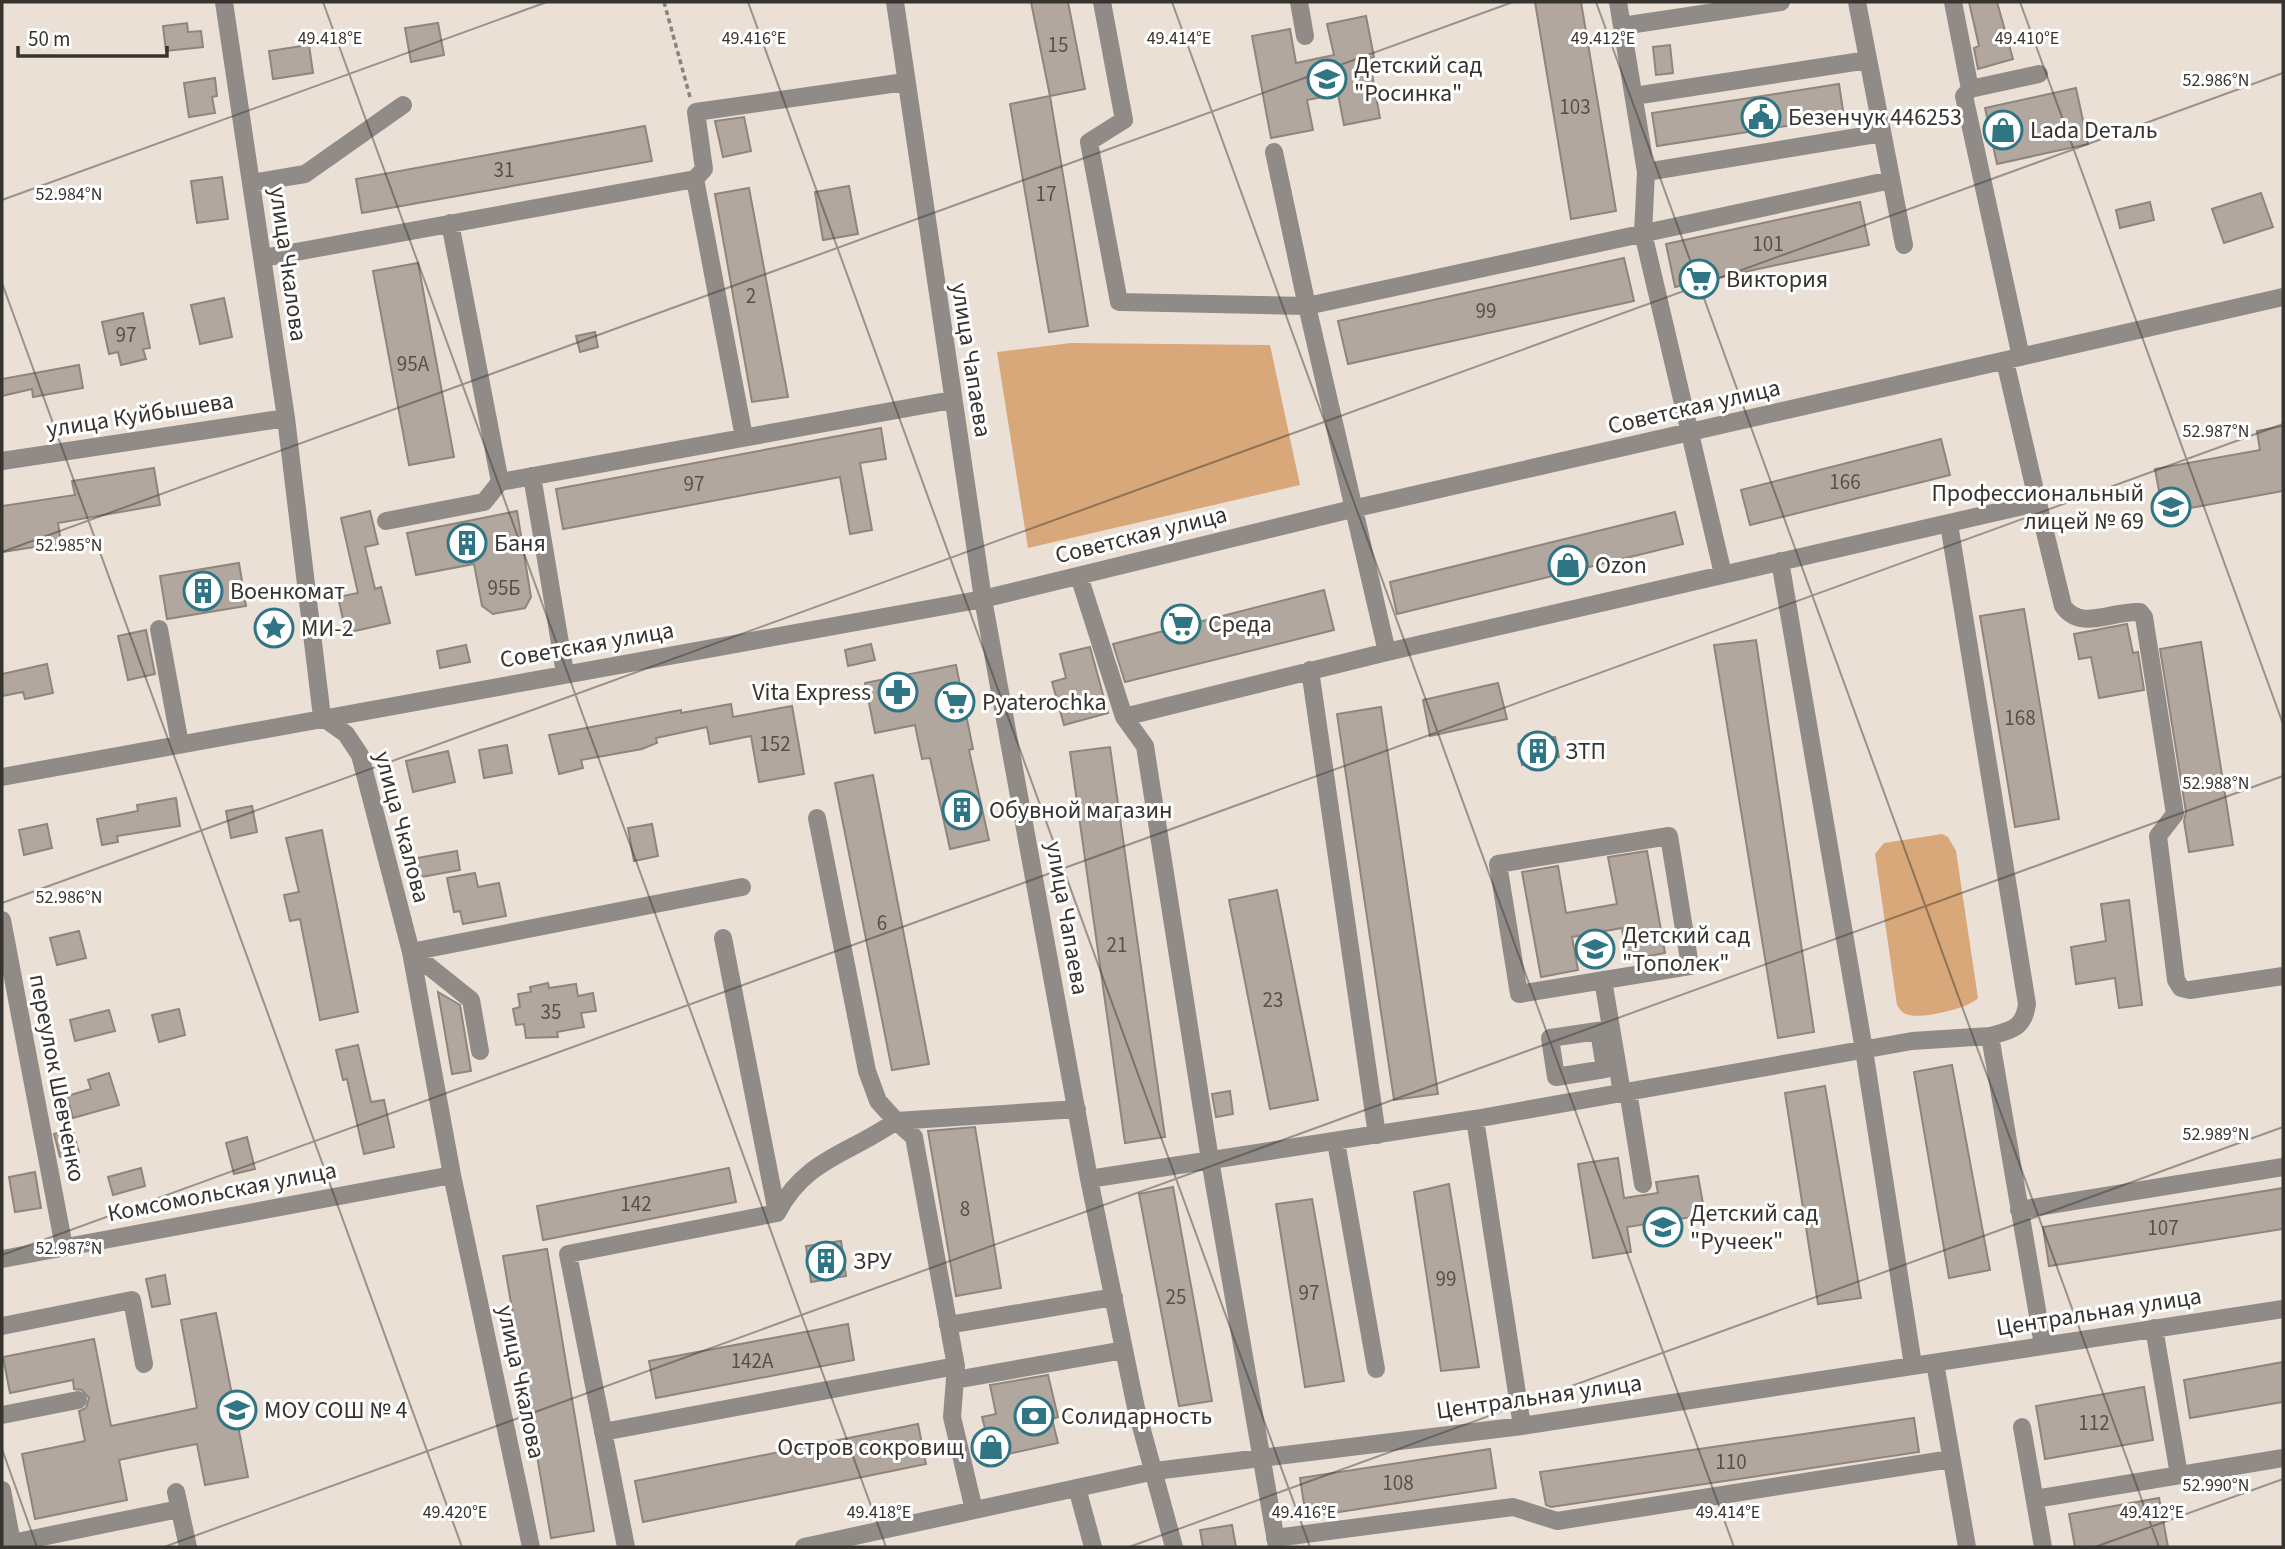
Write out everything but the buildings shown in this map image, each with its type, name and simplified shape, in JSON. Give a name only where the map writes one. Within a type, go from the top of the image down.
[{"type":"street","name":"улица Чкалова","points":[[224,2],[286,418],[322,717],[346,734],[360,755],[411,952],[452,1175],[531,1547]]},
{"type":"street","name":"улица Чапаева","points":[[895,2],[983,598],[1089,1179],[1136,1408],[1174,1547]]},
{"type":"street","points":[[1102,2],[1124,120],[1090,142],[1119,302],[1307,306],[1891,180]]},
{"type":"street","points":[[1299,2],[1306,36]]},
{"type":"street","points":[[1618,2],[1646,172],[1643,233],[1723,574]]},
{"type":"street","points":[[1622,26],[1781,2]]},
{"type":"street","points":[[1857,2],[1904,244]]},
{"type":"street","points":[[1953,2],[1970,89]]},
{"type":"street","points":[[1634,96],[1868,60]]},
{"type":"street","points":[[2039,74],[1970,89],[1964,96],[2037,499],[2063,606],[2070,616],[2080,620],[2131,611],[2140,612],[2144,617],[2175,814],[2158,836],[2176,979],[2180,988],[2190,990],[2283,976]]},
{"type":"street","points":[[263,258],[695,179],[704,169],[696,112],[905,82]]},
{"type":"street","points":[[251,183],[305,174],[403,105]]},
{"type":"street","points":[[1646,172],[1882,133]]},
{"type":"street","points":[[1274,152],[1352,509],[1387,652]]},
{"type":"street","points":[[695,179],[744,437]]},
{"type":"street","points":[[450,223],[500,482]]},
{"type":"street","name":"Советская улица","points":[[2,777],[983,598],[1352,509],[2283,297]]},
{"type":"street","points":[[386,521],[484,502],[500,482],[952,400]]},
{"type":"street","name":"улица Куйбышева","points":[[2,461],[286,418]]},
{"type":"street","points":[[532,476],[565,674]]},
{"type":"street","points":[[1124,717],[1387,652],[1950,524],[2024,506],[2037,499]]},
{"type":"street","points":[[1089,1179],[1475,1119],[1912,1041],[1990,1036],[2015,1030],[2025,1019],[2027,1004],[1950,524]]},
{"type":"street","points":[[1780,561],[1864,1049],[1913,1365]]},
{"type":"street","points":[[1079,576],[1124,717],[1144,746],[1210,1160],[1276,1543],[1513,1507],[1557,1521],[1951,1459]]},
{"type":"street","points":[[159,629],[180,744]]},
{"type":"street","points":[[1311,670],[1377,1135]]},
{"type":"street","points":[[817,818],[867,1071],[878,1101],[914,1137],[956,1373],[952,1417],[974,1510]]},
{"type":"street","points":[[1670,836],[1690,966],[1603,980],[1519,993],[1498,864],[1670,836]]},
{"type":"street","points":[[411,952],[742,887]]},
{"type":"street","name":"переулок Шевченко","points":[[2,920],[64,1247]]},
{"type":"street","points":[[723,938],[776,1213]]},
{"type":"street","points":[[411,952],[471,1000],[480,1051]]},
{"type":"street","points":[[1603,980],[1605,1030],[1625,1092],[1643,1184]]},
{"type":"street","points":[[1990,1036],[2042,1345]]},
{"type":"street","points":[[626,1547],[568,1254],[776,1213],[787,1194],[822,1160],[875,1136],[897,1121],[1077,1109]]},
{"type":"street","points":[[1475,1119],[1522,1426]]},
{"type":"street","points":[[1336,1142],[1376,1369]]},
{"type":"street","points":[[2019,1210],[2283,1167]]},
{"type":"street","name":"Комсомольская улица","points":[[2,1259],[452,1175]]},
{"type":"street","points":[[948,1325],[1114,1297]]},
{"type":"street","points":[[2,1326],[132,1300],[144,1364]]},
{"type":"street","name":"Центральная улица","points":[[804,1547],[1155,1471],[1522,1426],[2283,1309]]},
{"type":"street","points":[[2154,1328],[2179,1475]]},
{"type":"street","points":[[603,1432],[956,1373],[1124,1350]]},
{"type":"street","points":[[1935,1363],[1968,1547]]},
{"type":"street","points":[[2,1415],[78,1401]]},
{"type":"street","points":[[2022,1427],[2043,1547]]},
{"type":"street","points":[[2035,1499],[2283,1458]]},
{"type":"street","points":[[1077,1488],[1093,1547]]},
{"type":"street","points":[[2,1490],[12,1543],[178,1501],[188,1547]]},
{"type":"path","points":[[664,2],[684,79],[696,112]]},
{"type":"shaded area","points":[[1071,343],[1270,345],[1300,485],[1028,548],[997,352]]},
{"type":"shaded area","points":[[1942,834],[1948,837],[1956,851],[1978,998],[1945,1012],[1915,1016],[1905,1014],[1897,1005],[1875,854],[1884,843]]},
{"type":"place","name":"Детский сад \"Росинка\"","points":[[1327,79]]},
{"type":"place","name":"Безенчук 446253","points":[[1761,117]]},
{"type":"place","name":"Lada Dеталь","points":[[2003,130]]},
{"type":"place","name":"Виктория","points":[[1699,279]]},
{"type":"place","name":"Профессиональный лицей № 69","points":[[2171,507]]},
{"type":"place","name":"Баня","points":[[467,543]]},
{"type":"place","name":"Ozon","points":[[1568,565]]},
{"type":"place","name":"Военкомат","points":[[203,591]]},
{"type":"place","name":"Среда","points":[[1181,624]]},
{"type":"place","name":"МИ-2","points":[[274,628]]},
{"type":"place","name":"Vita Express","points":[[898,692]]},
{"type":"place","name":"Pyaterochka","points":[[955,702]]},
{"type":"place","name":"ЗТП","points":[[1538,751]]},
{"type":"place","name":"Обувной магазин","points":[[962,810]]},
{"type":"place","name":"Детский сад \"Тополек\"","points":[[1595,949]]},
{"type":"place","name":"Детский сад \"Ручеек\"","points":[[1663,1227]]},
{"type":"place","name":"ЗРУ","points":[[826,1261]]},
{"type":"place","name":"МОУ СОШ № 4","points":[[237,1410]]},
{"type":"place","name":"Солидарность","points":[[1034,1416]]},
{"type":"place","name":"Остров сокровищ","points":[[991,1447]]}]
